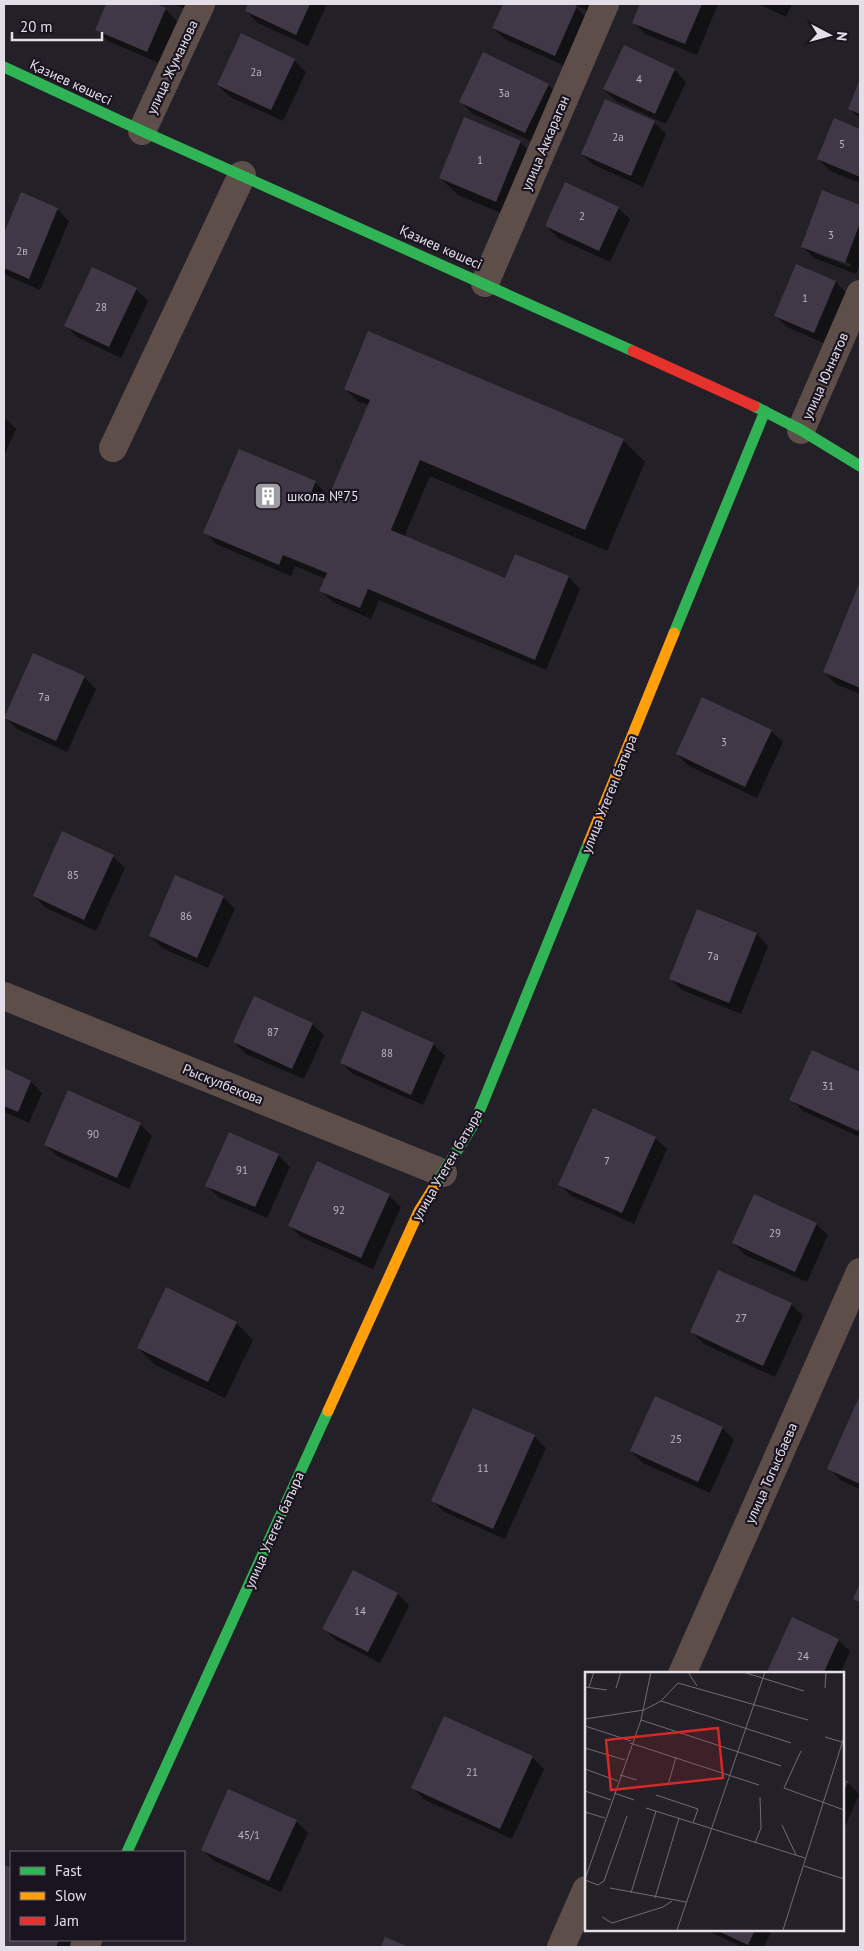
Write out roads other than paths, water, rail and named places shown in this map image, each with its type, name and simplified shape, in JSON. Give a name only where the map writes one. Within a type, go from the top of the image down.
[{"type":"street","name":"улица Жуманова","points":[[142,131],[201,4]]},
{"type":"street","name":"улица Аккараган","points":[[485,283],[605,4]]},
{"type":"street","name":"Қазиев көшесі","points":[[4,67],[765,411],[801,430],[860,466]]},
{"type":"street","points":[[113,448],[242,176]]},
{"type":"street","name":"улица Юннатов","points":[[801,430],[860,294]]},
{"type":"street","name":"улица Утеген батыра","points":[[127,1851],[419,1210],[475,1122],[765,411]]},
{"type":"street","name":"Рыскулбекова","points":[[4,996],[443,1172]]},
{"type":"street","name":"улица Тогысбаева","points":[[683,1672],[860,1272]]},
{"type":"street","points":[[561,1947],[585,1892]]},
{"type":"place","name":"школа №75","points":[[268,496]]}]
